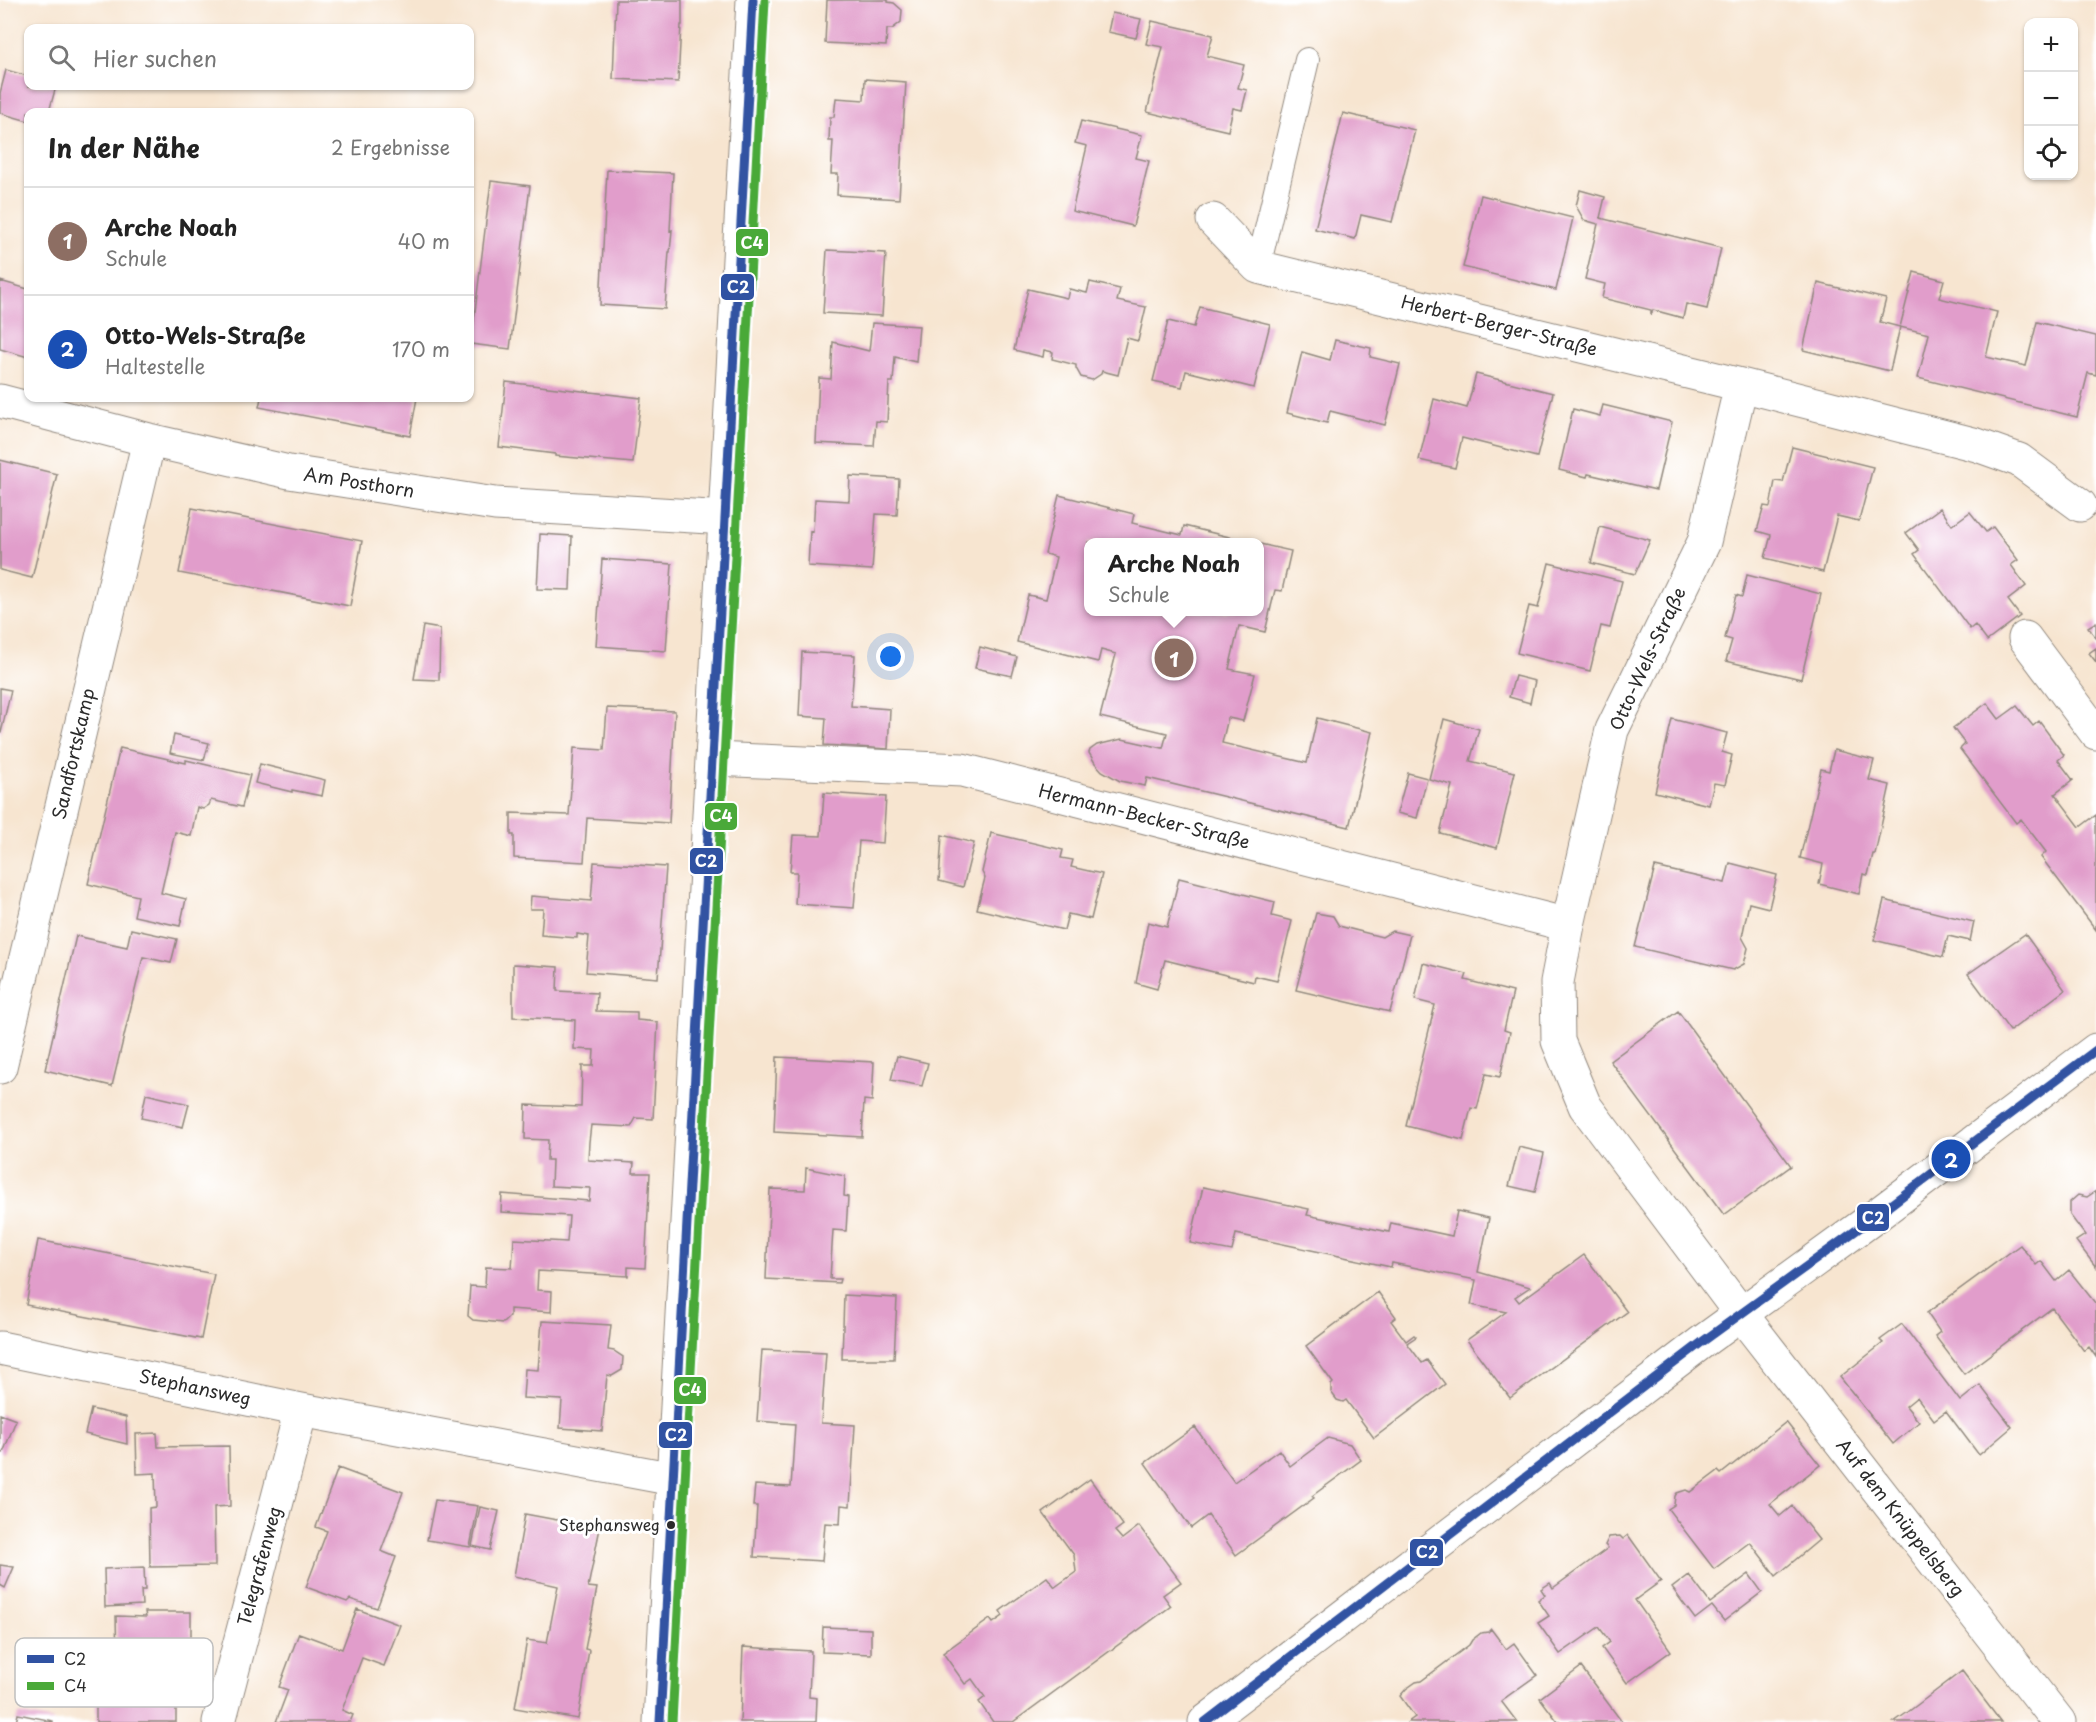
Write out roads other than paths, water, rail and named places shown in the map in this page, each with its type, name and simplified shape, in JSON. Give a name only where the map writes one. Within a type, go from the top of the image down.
[{"type":"street","points":[[660,1722],[753,0]]},
{"type":"street","points":[[1213,220],[1258,267]]},
{"type":"street","name":"Herbert-Berger-Straße","points":[[1258,267],[1741,385]]},
{"type":"street","points":[[1741,385],[1977,445],[2019,460],[2080,505]]},
{"type":"street","name":"Otto-Wels-Straße","points":[[1741,385],[1704,542],[1612,730],[1557,982],[1558,1041],[1585,1106],[1742,1314]]},
{"type":"street","name":"Am Posthorn","points":[[0,401],[148,440],[289,472],[495,504],[726,518]]},
{"type":"street","name":"Sandfortskamp","points":[[0,1067],[148,440]]},
{"type":"street","points":[[2025,638],[2096,732]]},
{"type":"street","name":"Hermann-Becker-Straße","points":[[713,759],[963,771],[1568,925]]},
{"type":"street","points":[[1205,1722],[1702,1342],[2096,1050]]},
{"type":"street","name":"Auf dem Knüppelsberg","points":[[1742,1314],[2059,1722]]},
{"type":"street","name":"Stephansweg","points":[[0,1348],[300,1410],[674,1479]]},
{"type":"street","name":"Telegrafenweg","points":[[219,1722],[300,1410]]},
{"type":"lane","points":[[1258,267],[1307,60]]},
{"type":"place","name":"Arche Noah","points":[[1174,658]]},
{"type":"place","name":"Otto-Wels-Straße","points":[[1951,1159]]},
{"type":"place","name":"Stephansweg","points":[[671,1525]]}]
